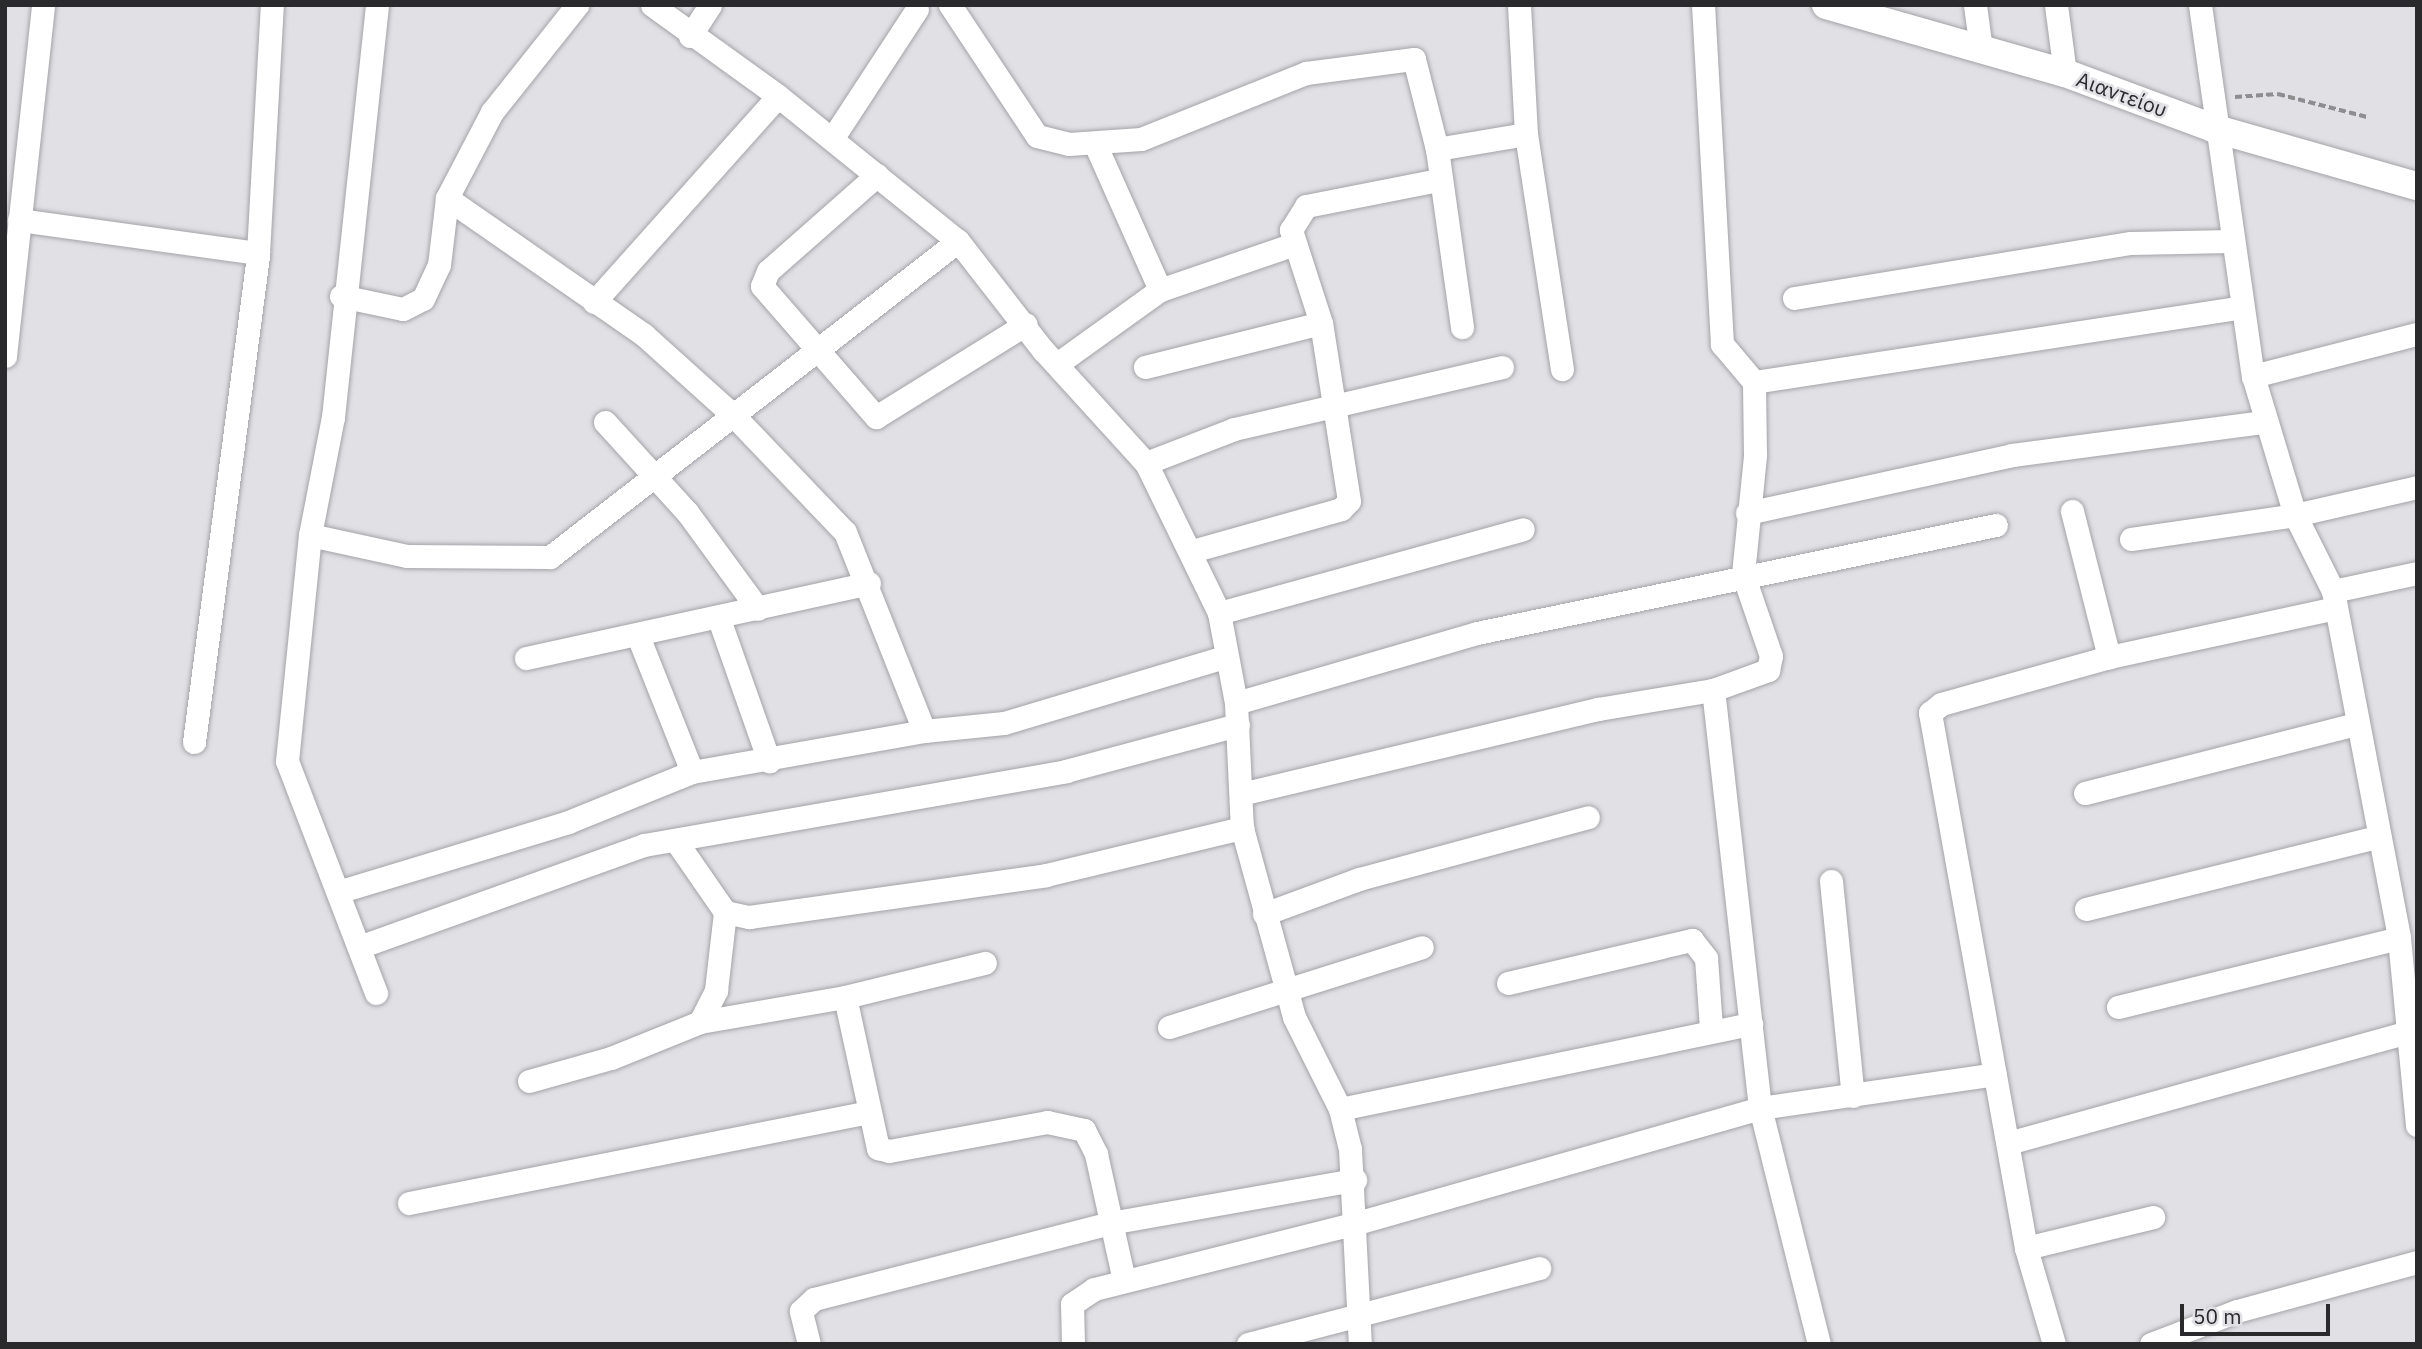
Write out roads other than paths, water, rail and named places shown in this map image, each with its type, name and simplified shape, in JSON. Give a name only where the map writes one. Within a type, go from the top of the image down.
[{"type":"main road","name":"Αιαντείου","points":[[1826,5],[2065,72],[2211,117],[2417,186]]},
{"type":"street","points":[[5,356],[9,281],[19,220],[43,5]]},
{"type":"street","points":[[194,742],[258,253],[272,5]]},
{"type":"street","points":[[376,993],[287,761],[310,535],[333,417],[341,296],[377,5]]},
{"type":"street","points":[[341,296],[403,309],[424,299],[439,265],[447,198],[517,74],[577,5]]},
{"type":"street","points":[[652,5],[690,36],[778,96],[958,241],[1057,364],[1146,463],[1192,551],[1219,613],[1224,657],[1237,714],[1242,828],[1285,990],[1340,1109],[1355,1180],[1360,1344]]},
{"type":"street","points":[[690,36],[710,5]]},
{"type":"street","points":[[950,5],[1037,136],[1096,146],[1140,139],[1306,73],[1405,56],[1421,69],[1437,149],[1438,180],[1462,327]]},
{"type":"street","points":[[1519,5],[1526,134],[1562,369]]},
{"type":"street","points":[[1241,794],[1598,709],[1713,690],[1772,664],[1743,574],[1747,513],[1755,455],[1754,382],[1722,344],[1703,5]]},
{"type":"street","points":[[1975,5],[1981,50]]},
{"type":"street","points":[[2056,5],[2065,72]]},
{"type":"street","points":[[2200,5],[2211,117],[2239,308],[2264,422],[2295,515],[2334,599],[2399,938],[2416,1118]]},
{"type":"street","points":[[832,139],[917,6]]},
{"type":"street","points":[[594,302],[778,96]]},
{"type":"street","points":[[1437,149],[1526,134]]},
{"type":"street","points":[[1096,146],[1160,290]]},
{"type":"street","points":[[877,175],[768,271],[762,286],[766,297],[817,347],[876,417],[1026,324]]},
{"type":"street","points":[[1192,551],[1341,509],[1349,501],[1330,404],[1321,323],[1291,230],[1306,205],[1438,180]]},
{"type":"street","points":[[447,198],[644,335],[735,417],[845,532],[869,583],[924,731]]},
{"type":"street","points":[[19,220],[258,253]]},
{"type":"street","points":[[310,535],[407,556],[550,557],[735,417],[817,347],[958,241]]},
{"type":"street","points":[[1794,298],[2131,243],[2231,241]]},
{"type":"street","points":[[1057,364],[1160,290],[1294,244]]},
{"type":"street","points":[[1754,382],[2239,308]]},
{"type":"street","points":[[1145,366],[1321,323]]},
{"type":"street","points":[[2253,376],[2417,334]]},
{"type":"street","points":[[1146,463],[1194,442],[1330,404],[1502,368]]},
{"type":"street","points":[[605,422],[657,476],[758,609]]},
{"type":"street","points":[[1747,513],[2011,455],[2264,422]]},
{"type":"street","points":[[2131,539],[2295,515],[2417,487]]},
{"type":"street","points":[[2072,511],[2109,657]]},
{"type":"street","points":[[359,947],[644,845],[678,844],[1066,771],[1464,637],[1743,574],[1996,525]]},
{"type":"street","points":[[1219,613],[1523,528]]},
{"type":"street","points":[[2054,1344],[2026,1248],[1930,713],[1941,704],[2334,599],[2417,573]]},
{"type":"street","points":[[527,658],[719,619],[869,583]]},
{"type":"street","points":[[719,619],[768,761]]},
{"type":"street","points":[[638,636],[692,772]]},
{"type":"street","points":[[338,892],[568,822],[692,772],[768,761],[924,731],[1004,723],[1224,657]]},
{"type":"street","points":[[1713,690],[1760,1108],[1819,1344]]},
{"type":"street","points":[[2085,793],[2356,724]]},
{"type":"street","points":[[1264,914],[1359,879],[1588,817]]},
{"type":"street","points":[[725,912],[749,917],[876,904],[1046,875],[1242,828]]},
{"type":"street","points":[[2086,909],[2378,837]]},
{"type":"street","points":[[678,844],[725,912],[716,990],[700,1022]]},
{"type":"street","points":[[1832,881],[1853,1096]]},
{"type":"street","points":[[2118,1007],[2399,938]]},
{"type":"street","points":[[1508,983],[1692,940],[1706,958],[1711,1028]]},
{"type":"street","points":[[1168,1027],[1422,947]]},
{"type":"street","points":[[529,1081],[611,1058],[634,1044],[700,1022],[845,997],[985,963]]},
{"type":"street","points":[[845,997],[878,1148],[889,1151],[1047,1122],[1078,1126],[1092,1139],[1124,1280]]},
{"type":"street","points":[[1340,1109],[1711,1028],[1751,1024]]},
{"type":"street","points":[[2008,1143],[2411,1043]]},
{"type":"street","points":[[1073,1344],[1072,1304],[1124,1280],[1357,1223],[1760,1108],[1995,1074]]},
{"type":"street","points":[[409,1203],[869,1112]]},
{"type":"street","points":[[809,1344],[805,1303],[1110,1223],[1355,1180]]},
{"type":"street","points":[[2026,1248],[2153,1217]]},
{"type":"street","points":[[2151,1344],[2237,1311],[2417,1262]]},
{"type":"street","points":[[1248,1344],[1360,1312],[1539,1268]]}]
